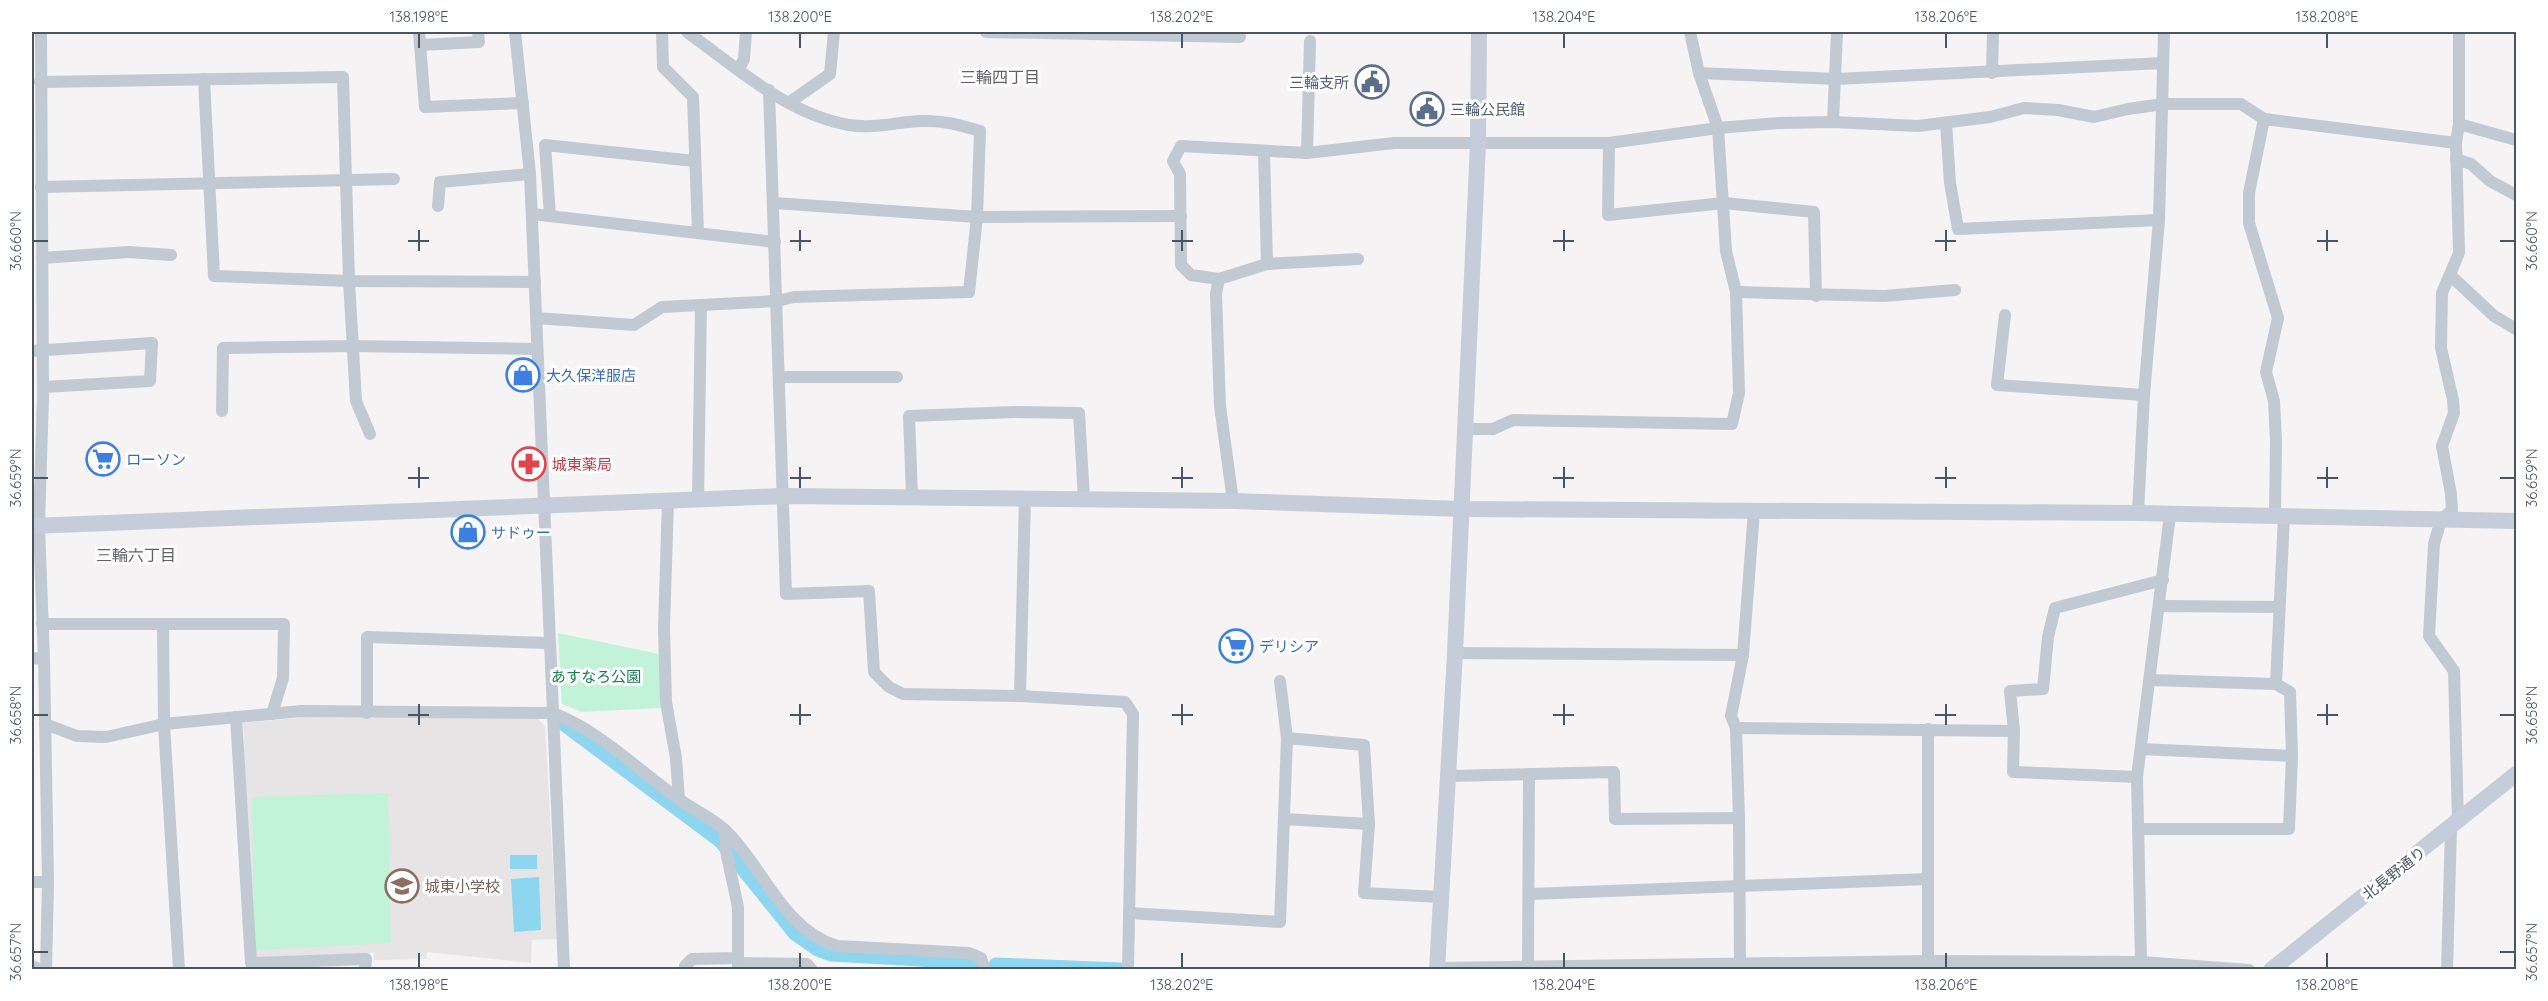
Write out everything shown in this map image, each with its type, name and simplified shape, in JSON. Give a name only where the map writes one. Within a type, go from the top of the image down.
[{"type":"street","points":[[419,32],[425,107],[523,104]]},
{"type":"street","points":[[420,45],[479,42],[478,32]]},
{"type":"street","points":[[515,32],[530,174],[564,969]]},
{"type":"street","points":[[662,32],[663,68],[693,97],[698,232]]},
{"type":"street","points":[[537,318],[634,326],[662,307],[777,301],[794,297],[969,292],[977,217],[980,131],[945,121],[849,126],[813,115],[769,90],[687,32]]},
{"type":"street","points":[[739,69],[744,59],[746,32]]},
{"type":"street","points":[[790,102],[830,74],[834,32]]},
{"type":"street","points":[[986,32],[1240,37]]},
{"type":"street","points":[[1479,32],[1478,143],[1449,776],[1437,969],[1928,961],[2141,962],[2249,969]]},
{"type":"street","points":[[1464,429],[1492,429],[1513,420],[1732,424],[1739,393],[1736,292],[1726,251],[1718,128],[1699,73],[1690,32]]},
{"type":"street","points":[[1833,122],[1837,79],[1837,32]]},
{"type":"street","points":[[1992,73],[1993,32]]},
{"type":"street","points":[[2138,513],[2144,395],[2159,220],[2164,32]]},
{"type":"street","points":[[2447,969],[2454,825],[2454,671],[2429,636],[2434,544],[2441,520],[2452,510],[2442,446],[2454,413],[2441,348],[2442,294],[2459,253],[2456,143],[2459,32]]},
{"type":"street","points":[[41,35],[36,128],[42,187],[36,220],[42,258],[37,351],[39,393],[35,526],[42,624],[38,658],[45,684],[48,882],[46,969]]},
{"type":"street","points":[[1307,153],[1310,41]]},
{"type":"street","points":[[1699,73],[1837,79],[2163,63]]},
{"type":"street","points":[[40,82],[344,77],[349,281],[356,401],[370,434]]},
{"type":"street","points":[[204,79],[214,276],[349,281],[535,282]]},
{"type":"street","points":[[769,90],[786,594],[869,591],[874,672],[889,687],[903,694],[1020,696],[1125,702],[1133,714],[1128,967]]},
{"type":"street","points":[[1358,259],[1267,264],[1219,279],[1191,274],[1181,265],[1180,174],[1173,161],[1181,146],[1307,153],[1394,143],[1609,143],[1718,128],[1779,123],[1833,122],[1918,126],[1990,117],[2024,108],[2058,110],[2094,117],[2163,104],[2241,104],[2264,119],[2456,143]]},
{"type":"street","points":[[2264,119],[2249,193],[2249,223],[2278,318],[2266,372],[2274,401],[2280,516],[2276,684]]},
{"type":"street","points":[[1946,123],[1950,183],[1958,229],[2159,220]]},
{"type":"street","points":[[2458,124],[2517,140]]},
{"type":"street","points":[[1609,143],[1608,215],[1724,203],[1814,212],[1816,296]]},
{"type":"street","points":[[550,216],[545,145],[694,161]]},
{"type":"street","points":[[1264,152],[1267,264]]},
{"type":"street","points":[[2456,159],[2471,164],[2490,182],[2517,195]]},
{"type":"street","points":[[438,206],[440,182],[530,174]]},
{"type":"street","points":[[42,187],[394,179]]},
{"type":"street","points":[[774,203],[977,217],[1181,216]]},
{"type":"street","points":[[532,214],[775,242]]},
{"type":"street","points":[[42,258],[129,252],[171,255]]},
{"type":"street","points":[[2450,274],[2494,316],[2517,329]]},
{"type":"street","points":[[1219,279],[1216,294],[1220,406],[1233,501]]},
{"type":"street","points":[[1736,292],[1816,296],[1884,296],[1955,290]]},
{"type":"street","points":[[698,500],[701,305]]},
{"type":"street","points":[[2005,315],[1997,385],[2144,395]]},
{"type":"street","points":[[37,351],[152,343],[150,381],[39,393]]},
{"type":"street","points":[[222,411],[223,348],[352,346],[537,349]]},
{"type":"street","points":[[780,377],[897,377]]},
{"type":"street","points":[[912,496],[909,416],[1036,412],[1079,413],[1084,499]]},
{"type":"street","points":[[35,526],[784,496],[1233,501],[1461,509],[2138,513],[2517,521]]},
{"type":"street","points":[[1020,696],[1024,498]]},
{"type":"street","points":[[668,501],[664,639],[666,702],[676,758],[679,799]]},
{"type":"street","points":[[1740,964],[1736,728],[1731,716],[1743,655],[1754,511]]},
{"type":"street","points":[[2141,962],[2137,777],[2151,680],[2170,514]]},
{"type":"street","points":[[2137,777],[2013,772],[2014,731],[2010,691],[2043,689],[2048,637],[2055,608],[2163,580]]},
{"type":"street","points":[[2159,606],[2278,607]]},
{"type":"street","points":[[42,624],[284,624],[283,678],[272,714]]},
{"type":"street","points":[[164,624],[164,724],[179,969]]},
{"type":"street","points":[[367,713],[367,637],[549,643]]},
{"type":"street","points":[[1455,653],[1743,655]]},
{"type":"street","points":[[2138,829],[2289,829],[2292,756],[2290,692],[2276,684],[2151,680]]},
{"type":"street","points":[[1129,913],[1280,922],[1287,738],[1280,681]]},
{"type":"street","points":[[32,685],[45,684]]},
{"type":"street","points":[[45,724],[77,736],[106,736],[164,724],[302,711],[552,713],[574,721],[679,799],[725,840],[797,922],[822,941],[837,946],[969,953],[981,958],[985,969]]},
{"type":"street","points":[[236,717],[251,963],[366,958],[365,969]]},
{"type":"street","points":[[1736,728],[2014,731]]},
{"type":"street","points":[[1928,729],[1928,961]]},
{"type":"street","points":[[1287,738],[1364,745],[1369,824],[1364,893],[1440,897]]},
{"type":"street","points":[[2141,749],[2292,756]]},
{"type":"street","points":[[1449,776],[1614,772],[1615,819],[1739,818]]},
{"type":"street","points":[[1528,967],[1529,774]]},
{"type":"street","name":"北長野通り","points":[[2271,969],[2517,774]]},
{"type":"street","points":[[1284,819],[1369,824]]},
{"type":"street","points":[[725,840],[738,907],[738,964]]},
{"type":"street","points":[[1530,894],[1928,879]]},
{"type":"street","points":[[32,882],[48,882]]},
{"type":"street","points":[[685,969],[692,959],[738,964],[807,964],[812,969]]},
{"type":"street","points":[[32,966],[41,969]]},
{"type":"shaded area","name":"城東小学校","points":[[308,717],[538,719],[545,726],[557,939],[532,940],[531,963],[427,952],[426,959],[374,960],[374,953],[258,957],[253,954],[243,723]]},
{"type":"green space","name":"あすなろ公園","points":[[558,633],[659,654],[661,708],[582,712],[562,704]]},
{"type":"green space","points":[[388,793],[391,943],[254,950],[252,797]]},
{"type":"water","points":[[510,855],[537,855],[537,869],[510,869]]},
{"type":"water","points":[[539,877],[541,930],[514,932],[511,879]]},
{"type":"waterway","points":[[563,723],[721,841],[795,933],[818,949],[831,954],[937,960],[972,966]]},
{"type":"waterway","points":[[996,965],[1120,970]]},
{"type":"place","name":"三輪支所","points":[[1372,82]]},
{"type":"place","name":"三輪公民館","points":[[1427,109]]},
{"type":"place","name":"大久保洋服店","points":[[523,375]]},
{"type":"place","name":"ローソン","points":[[103,459]]},
{"type":"place","name":"城東薬局","points":[[529,464]]},
{"type":"place","name":"サドゥー","points":[[468,532]]},
{"type":"place","name":"デリシア","points":[[1236,646]]},
{"type":"place","name":"城東小学校","points":[[402,886]]},
{"type":"district","name":"三輪四丁目","points":[[1000,77]]},
{"type":"district","name":"三輪六丁目","points":[[136,555]]}]
